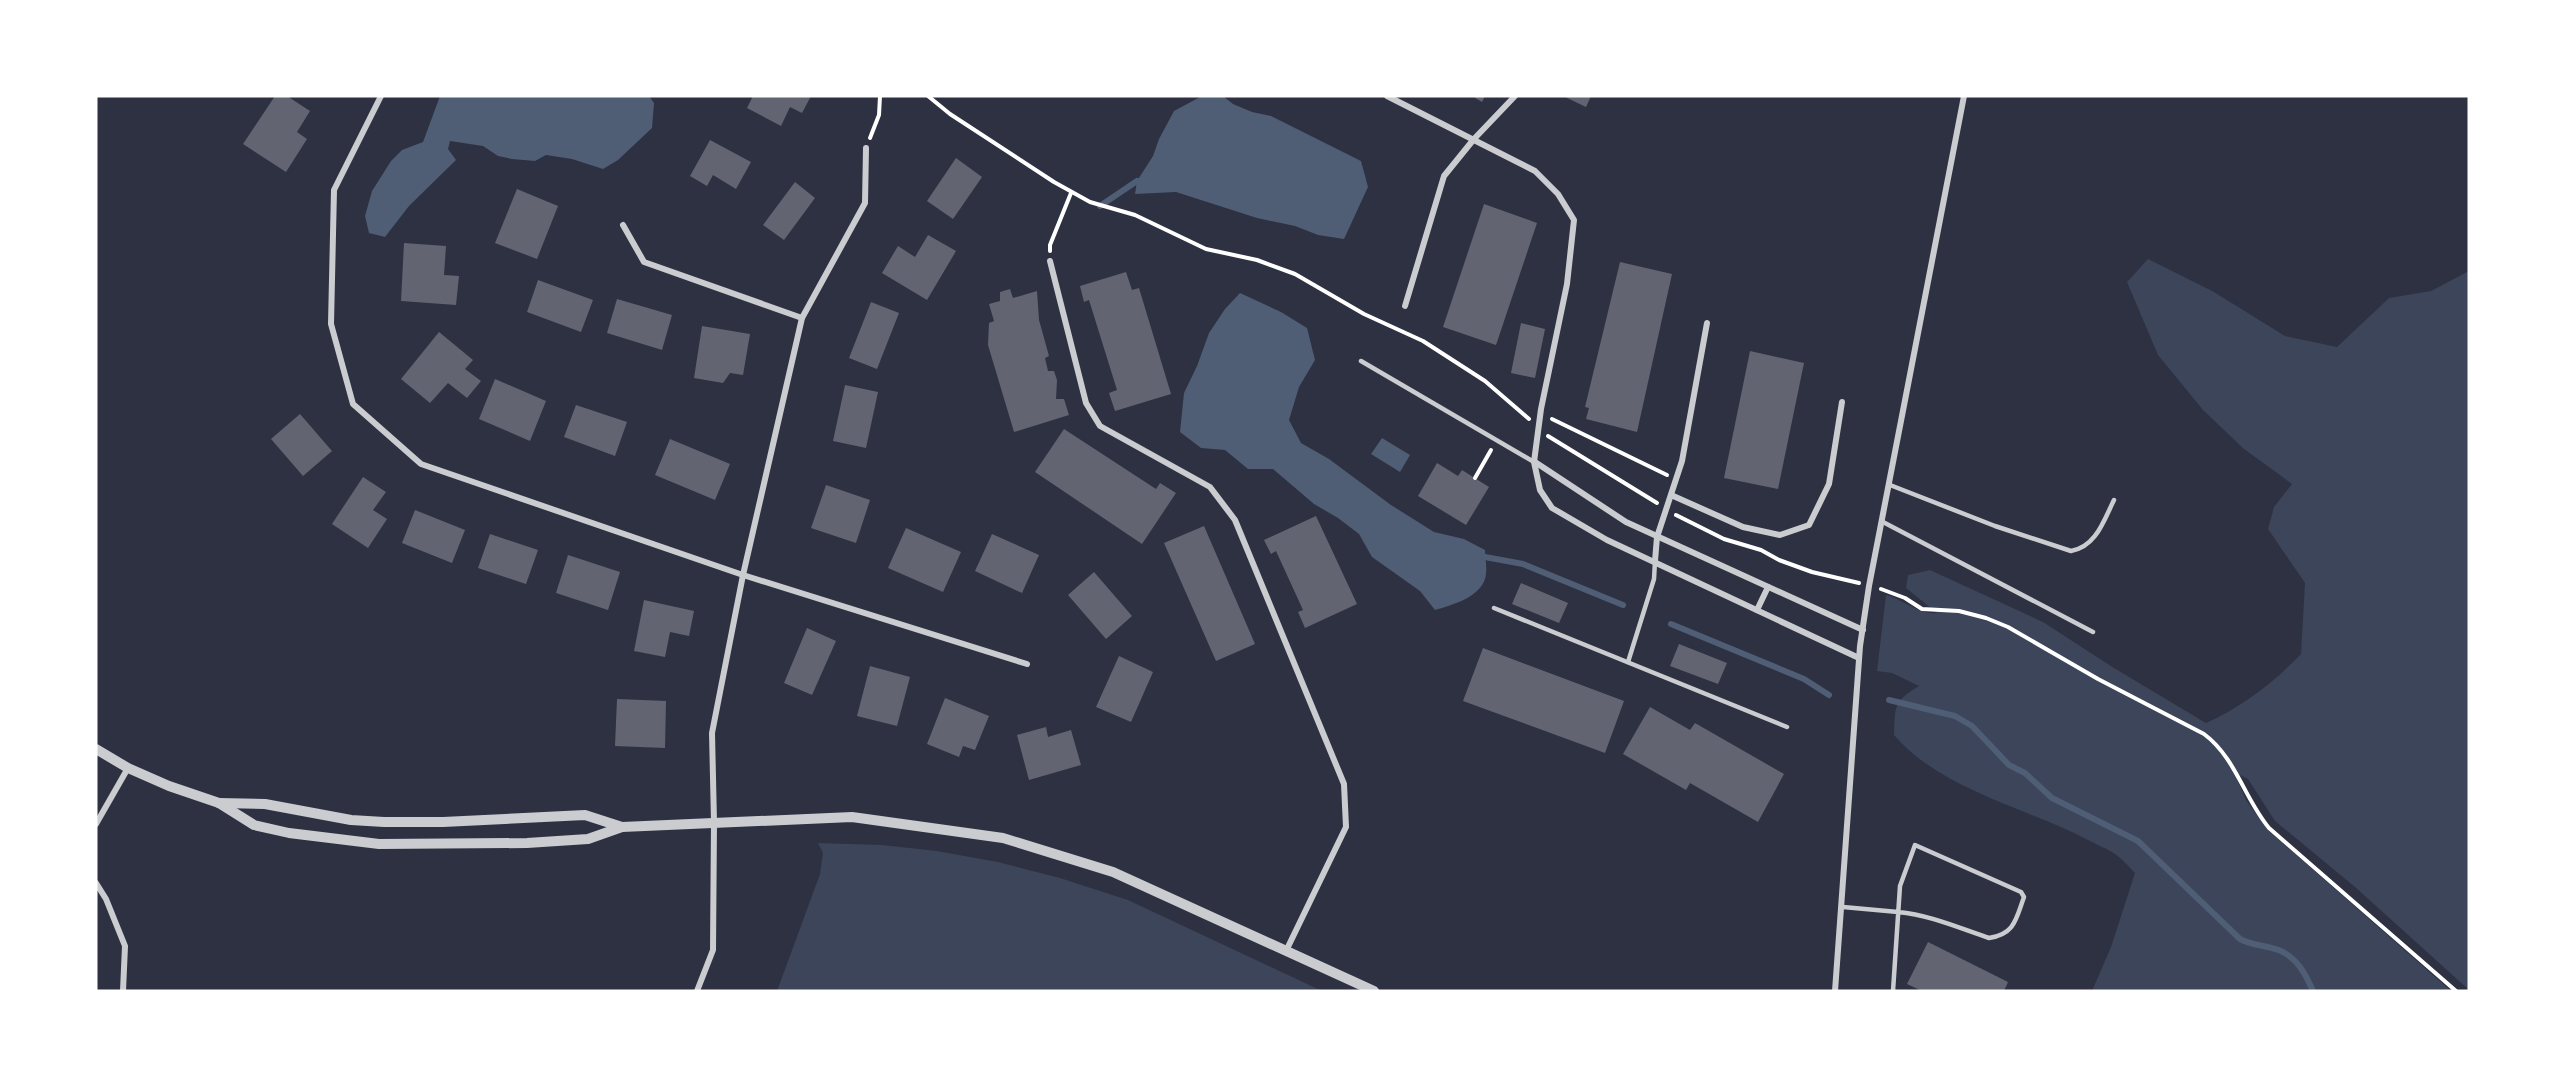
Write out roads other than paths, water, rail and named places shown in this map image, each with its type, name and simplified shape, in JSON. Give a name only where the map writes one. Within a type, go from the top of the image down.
[{"type":"street","points":[[381,96],[334,190],[331,324],[353,404],[420,464],[743,575],[1027,664]]},
{"type":"street","points":[[1387,96],[1536,171],[1558,194],[1574,220],[1567,284],[1540,413],[1534,462],[1540,490],[1552,508],[1607,540],[1859,658]]},
{"type":"street","points":[[1405,306],[1444,176],[1474,139],[1515,96]]},
{"type":"street","points":[[1835,991],[1843,907],[1859,658],[1869,586],[1964,96]]},
{"type":"street","points":[[697,991],[713,950],[712,733],[743,575],[802,318],[865,203],[866,148]]},
{"type":"street","points":[[623,225],[644,262],[802,318]]},
{"type":"street","points":[[1050,261],[1086,404],[1100,426],[1209,488],[1235,520],[1344,784],[1346,827],[1286,952]]},
{"type":"street","points":[[1655,561],[1657,537],[1682,461],[1707,323]]},
{"type":"street","points":[[1671,495],[1743,528],[1780,535],[1809,525],[1829,484],[1842,402]]},
{"type":"street","points":[[1534,462],[1616,516],[1657,537],[1863,630]]},
{"type":"street","points":[[1757,610],[1768,587]]},
{"type":"street","points":[[96,749],[128,768],[169,786],[219,803],[254,825],[289,833],[379,844],[578,840],[588,839],[622,827],[852,817],[1003,838],[1113,872],[1374,991]]},
{"type":"street","points":[[96,824],[128,768]]},
{"type":"street","points":[[219,803],[265,804],[351,820],[384,822],[443,822],[585,815],[622,827]]},
{"type":"street","points":[[96,883],[106,899],[125,946],[123,991]]},
{"type":"lane","points":[[1361,361],[1534,462]]},
{"type":"lane","points":[[1890,485],[1995,526],[2071,551],[2080,549],[2093,540],[2114,500]]},
{"type":"lane","points":[[1883,522],[2093,632]]},
{"type":"lane","points":[[1628,662],[1654,579],[1655,561]]},
{"type":"lane","points":[[1494,608],[1787,727]]},
{"type":"lane","points":[[1843,907],[1898,912],[1924,915],[1989,938],[2009,932],[2024,897],[2021,892],[1915,845],[1900,886],[1898,912],[1893,991]]},
{"type":"waterway","points":[[1100,206],[1137,181]]},
{"type":"waterway","points":[[1485,557],[1523,564],[1623,605]]},
{"type":"waterway","points":[[1671,624],[1804,679],[1829,695]]},
{"type":"waterway","points":[[1889,700],[1955,716],[1972,726],[2009,765],[2025,773],[2052,798],[2138,841],[2240,939],[2287,954],[2297,963],[2313,991]]}]
